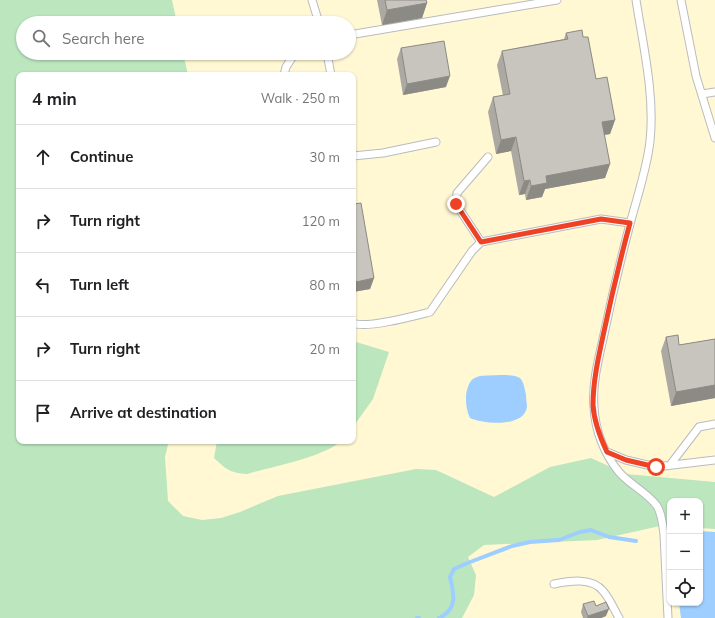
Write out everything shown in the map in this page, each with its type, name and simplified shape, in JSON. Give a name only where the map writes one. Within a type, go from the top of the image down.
[{"type":"lane","points":[[312,0],[317,16]]},
{"type":"lane","points":[[356,34],[557,0]]},
{"type":"lane","points":[[636,0],[650,88],[652,117],[650,142],[646,168],[613,287],[594,388],[593,406],[599,434],[618,471],[649,497],[658,507],[663,521],[668,618]]},
{"type":"lane","points":[[681,0],[696,76],[715,138]]},
{"type":"lane","points":[[285,72],[290,60]]},
{"type":"lane","points":[[328,60],[330,72]]},
{"type":"lane","points":[[702,94],[715,92]]},
{"type":"lane","points":[[356,156],[436,142]]},
{"type":"lane","points":[[481,242],[456,204],[457,193],[488,156]]},
{"type":"lane","points":[[356,324],[363,325],[430,312],[472,251],[481,242],[601,219],[630,223]]},
{"type":"lane","points":[[670,466],[698,427],[715,424]]},
{"type":"lane","points":[[607,452],[638,464],[656,467],[715,460]]},
{"type":"lane","points":[[554,584],[577,581],[597,585],[602,590],[620,618]]},
{"type":"shaded area","points":[[168,0],[715,0],[715,618],[0,618],[0,348],[16,426],[16,444],[356,444],[356,72],[184,72],[182,60],[356,60],[356,16],[171,16]]},
{"type":"green space","points":[[0,0],[172,0],[175,16],[16,16],[16,60],[185,60],[187,72],[16,72],[16,444],[168,444],[165,457],[168,501],[183,516],[202,520],[221,518],[240,512],[278,496],[416,469],[436,470],[494,497],[550,467],[591,458],[626,474],[715,482],[715,529],[703,528],[703,498],[667,498],[667,526],[660,526],[597,540],[484,545],[468,557],[476,575],[474,595],[462,618],[0,618]]},
{"type":"green space","points":[[356,342],[389,352],[373,399],[356,423]]},
{"type":"green space","points":[[216,444],[337,444],[310,457],[247,474],[236,473],[229,470],[214,458]]},
{"type":"water","points":[[506,375],[517,376],[520,378],[526,395],[527,407],[524,414],[519,418],[502,423],[484,422],[470,418],[466,404],[467,389],[472,380],[480,376]]},
{"type":"water","points":[[703,531],[715,532],[715,618],[681,618],[679,606],[703,606]]},
{"type":"building","points":[[385,0],[426,0],[427,3],[387,10]]},
{"type":"building","points":[[582,30],[583,37],[588,37],[596,79],[607,77],[615,120],[602,122],[610,164],[546,176],[547,183],[531,186],[530,180],[524,181],[516,137],[501,140],[493,97],[510,94],[502,51],[568,39],[566,33]]},
{"type":"building","points":[[444,41],[450,76],[407,84],[401,48]]},
{"type":"building","points":[[361,203],[374,278],[356,282],[356,204]]},
{"type":"building","points":[[678,335],[679,345],[715,339],[715,385],[676,392],[666,337]]},
{"type":"building","points":[[594,601],[596,606],[606,602],[609,609],[588,616],[583,604]]},
{"type":"waterway","points":[[439,618],[452,606],[453,589],[450,577],[454,569],[465,564],[512,546],[530,542],[559,540],[580,532],[591,530],[609,537],[636,541]]},
{"type":"route","points":[[456,204],[481,242],[601,219],[630,223],[613,287],[594,388],[593,406],[599,434],[607,452],[638,464],[656,467]]}]
